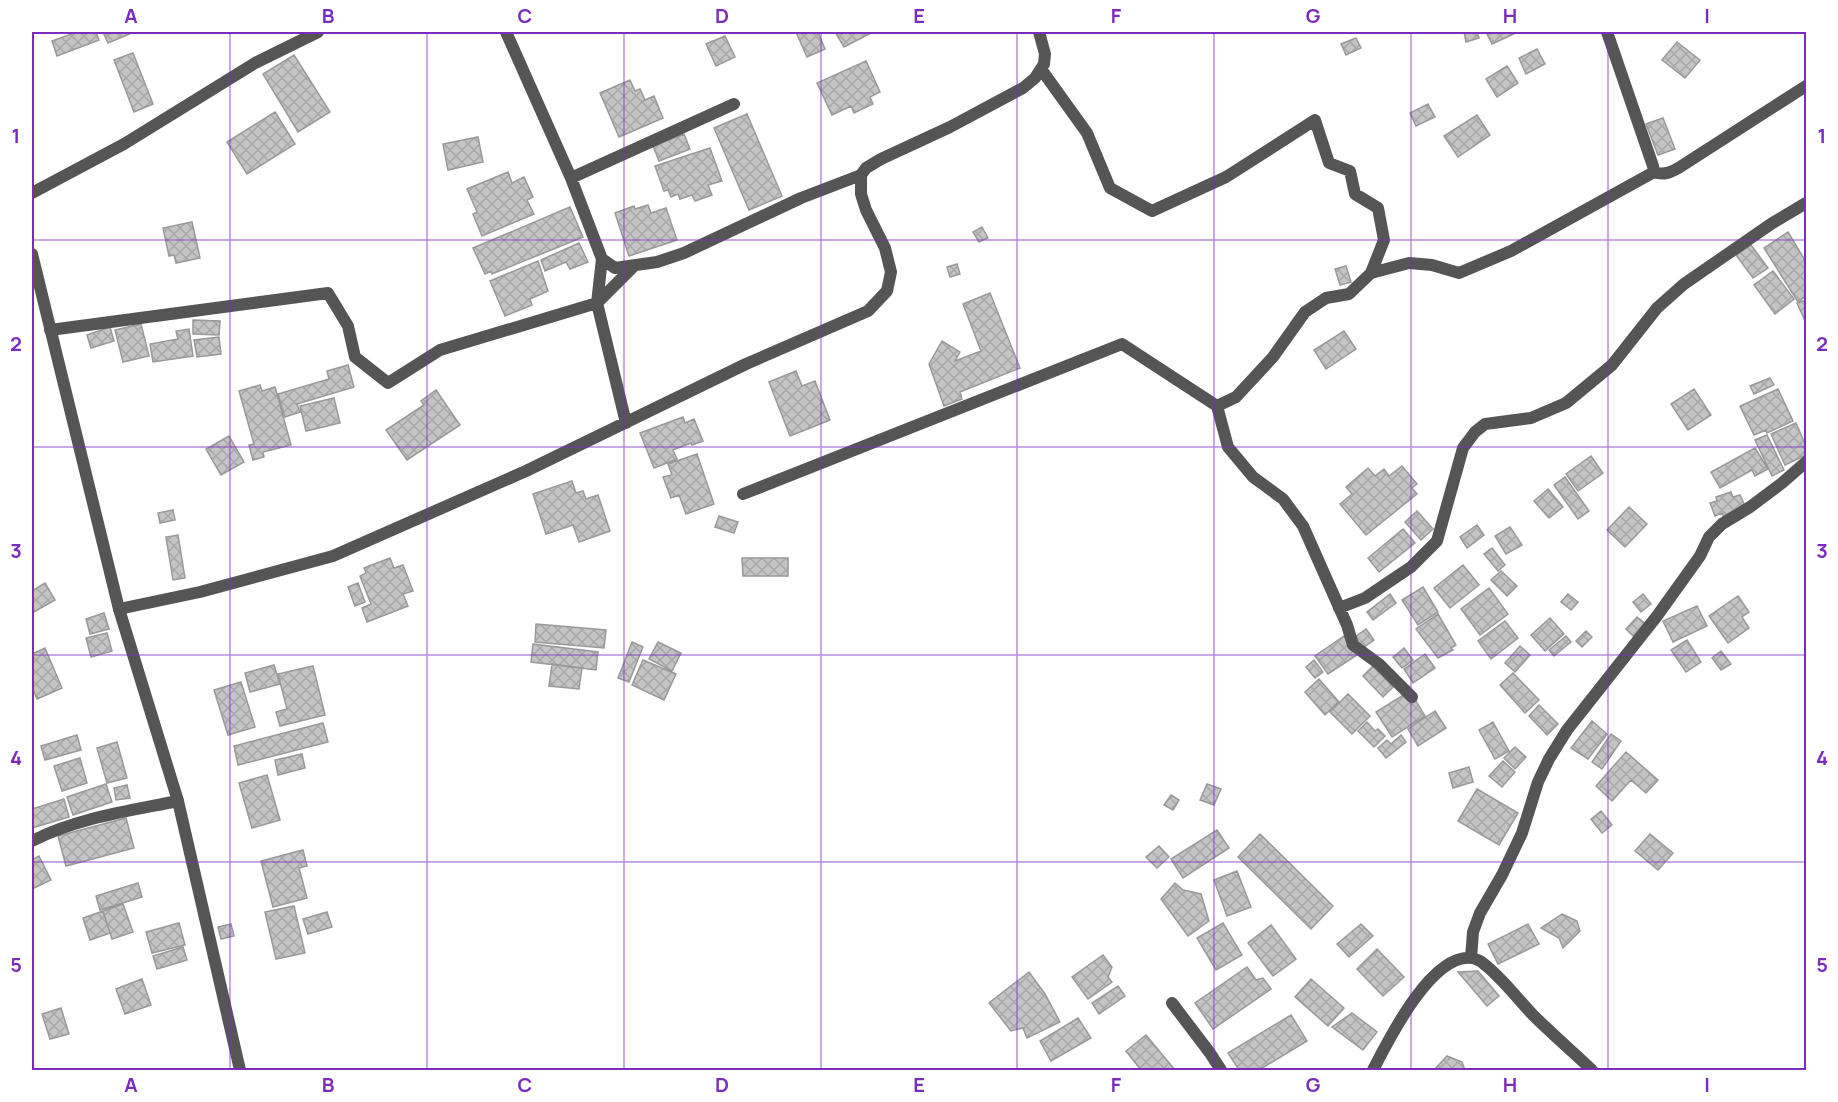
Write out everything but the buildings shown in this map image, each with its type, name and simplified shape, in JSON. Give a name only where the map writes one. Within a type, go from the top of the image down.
[{"type":"street","points":[[32,194],[124,144],[255,63],[318,32]]},
{"type":"street","points":[[506,32],[571,178],[602,259],[597,303],[626,423]]},
{"type":"street","points":[[119,609],[200,592],[333,556],[526,471],[746,364],[868,311],[887,291],[891,272],[885,248],[863,202],[860,186],[861,175],[866,168],[881,159],[950,127],[1023,88],[1035,78],[1041,69],[1045,54],[1040,32]]},
{"type":"street","points":[[1607,32],[1654,172]]},
{"type":"street","points":[[1041,69],[1087,133],[1110,188],[1152,211],[1226,177],[1315,120],[1329,163],[1350,171],[1355,194],[1378,208],[1384,240],[1371,273],[1349,294],[1326,298],[1305,312],[1273,357],[1244,389],[1236,397],[1217,406]]},
{"type":"street","points":[[1371,273],[1409,263],[1432,265],[1459,273],[1511,251],[1654,172],[1668,173],[1680,167],[1806,86]]},
{"type":"street","points":[[571,178],[734,104]]},
{"type":"street","points":[[602,259],[615,268],[657,262],[684,253],[801,198],[861,175]]},
{"type":"street","points":[[1339,608],[1365,598],[1411,567],[1437,541],[1463,448],[1485,424],[1531,418],[1566,403],[1612,365],[1657,308],[1684,284],[1806,202]]},
{"type":"street","points":[[32,254],[119,609],[178,801],[240,1071]]},
{"type":"street","points":[[50,330],[328,293],[348,326],[355,357],[388,383],[441,350],[597,303],[635,266]]},
{"type":"street","points":[[743,494],[1122,345],[1217,406],[1228,447],[1253,477],[1283,499],[1303,526],[1353,645],[1379,664],[1412,697]]},
{"type":"street","points":[[1471,958],[1473,932],[1480,913],[1502,875],[1522,833],[1542,774],[1567,730],[1657,616],[1700,556],[1709,537],[1722,524],[1766,495],[1806,462]]},
{"type":"street","points":[[32,841],[45,834],[105,815],[178,801]]},
{"type":"street","points":[[1373,1071],[1408,1007],[1432,976],[1447,965],[1461,959],[1471,958],[1482,962],[1494,972],[1532,1013],[1592,1071]]},
{"type":"street","points":[[1172,1003],[1221,1071]]}]
